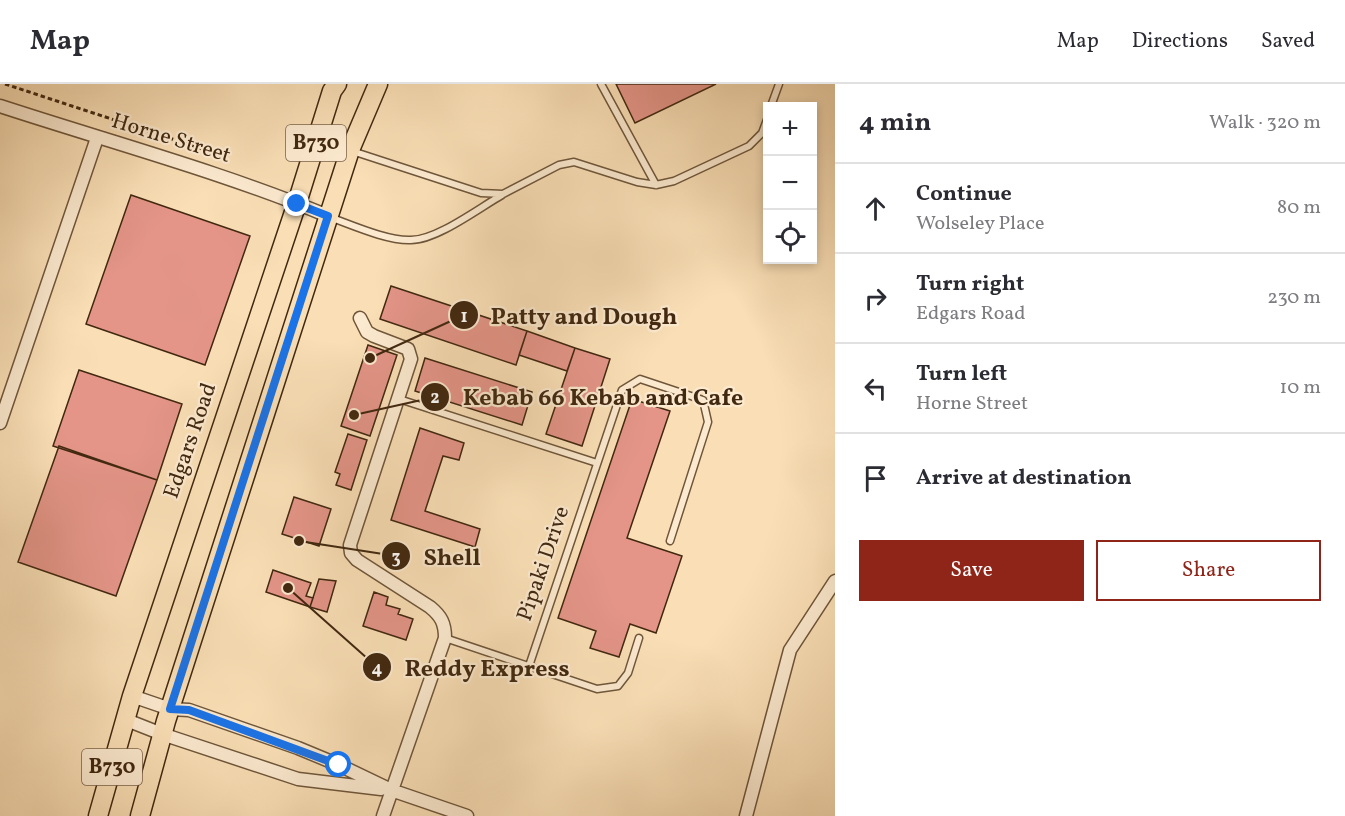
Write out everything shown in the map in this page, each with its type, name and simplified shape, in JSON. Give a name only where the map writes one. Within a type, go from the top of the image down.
[{"type":"main road","name":"Edgars Road","points":[[98,816],[124,719],[297,204],[332,91],[337,84]]},
{"type":"main road","name":"B730","points":[[140,816],[170,709],[328,216],[350,150],[378,84]]},
{"type":"street","name":"Horne Street","points":[[0,106],[213,173],[328,216]]},
{"type":"street","points":[[0,423],[97,138]]},
{"type":"street","points":[[360,318],[367,332],[408,349],[411,359],[350,545],[351,553],[357,560],[430,607],[440,615],[445,626],[445,638],[383,816]]},
{"type":"street","points":[[746,816],[790,650],[835,581]]},
{"type":"street","points":[[132,696],[170,709],[189,710],[298,748],[391,790],[467,816]]},
{"type":"street","points":[[124,719],[162,735],[298,779],[391,790]]},
{"type":"lane","points":[[601,84],[656,185]]},
{"type":"lane","points":[[772,102],[779,84]]},
{"type":"lane","points":[[328,216],[390,237],[412,240],[439,232],[503,194],[559,165],[574,162],[637,182],[656,185],[674,182],[749,146],[763,130]]},
{"type":"lane","points":[[350,150],[481,193],[503,194]]},
{"type":"lane","name":"Pipaki Drive","points":[[529,666],[622,390],[640,379],[703,400],[708,422],[670,541]]},
{"type":"lane","points":[[399,399],[597,463]]},
{"type":"lane","points":[[445,638],[597,689],[618,686],[628,673],[639,638]]},
{"type":"path","points":[[5,84],[221,155]]},
{"type":"building","points":[[616,84],[716,84],[635,123]]},
{"type":"building","points":[[131,195],[250,236],[205,365],[86,324]]},
{"type":"building","points":[[391,286],[527,331],[516,365],[380,319]]},
{"type":"building","points":[[527,331],[575,348],[567,371],[519,355]]},
{"type":"building","points":[[368,345],[397,355],[370,436],[341,426]]},
{"type":"building","points":[[575,348],[610,359],[582,446],[546,434]]},
{"type":"building","points":[[425,358],[532,392],[522,425],[415,391]]},
{"type":"building","points":[[79,370],[182,404],[157,480],[53,446]]},
{"type":"building","points":[[632,399],[670,411],[627,538],[682,556],[656,633],[630,624],[619,657],[590,648],[596,631],[558,618]]},
{"type":"building","points":[[420,428],[464,443],[459,460],[443,456],[425,511],[480,529],[475,547],[391,520]]},
{"type":"building","points":[[348,434],[367,440],[351,490],[336,485],[340,474],[335,472]]},
{"type":"building","points":[[59,446],[157,480],[116,596],[18,562]]},
{"type":"building","points":[[294,497],[331,509],[319,546],[282,534]]},
{"type":"building","points":[[273,570],[311,583],[306,596],[313,598],[310,607],[266,592]]},
{"type":"building","points":[[319,579],[336,581],[327,612],[310,607]]},
{"type":"building","points":[[374,592],[388,597],[386,605],[400,609],[398,614],[413,619],[406,640],[363,626]]},
{"type":"place","name":"Patty and Dough","points":[[370,358]]},
{"type":"place","name":"Kebab 66 Kebab and Cafe","points":[[354,415]]},
{"type":"place","name":"Shell","points":[[299,541]]},
{"type":"place","name":"Reddy Express","points":[[288,588]]},
{"type":"route","points":[[297,204],[328,216],[170,709],[189,710],[298,748],[339,765]]}]
